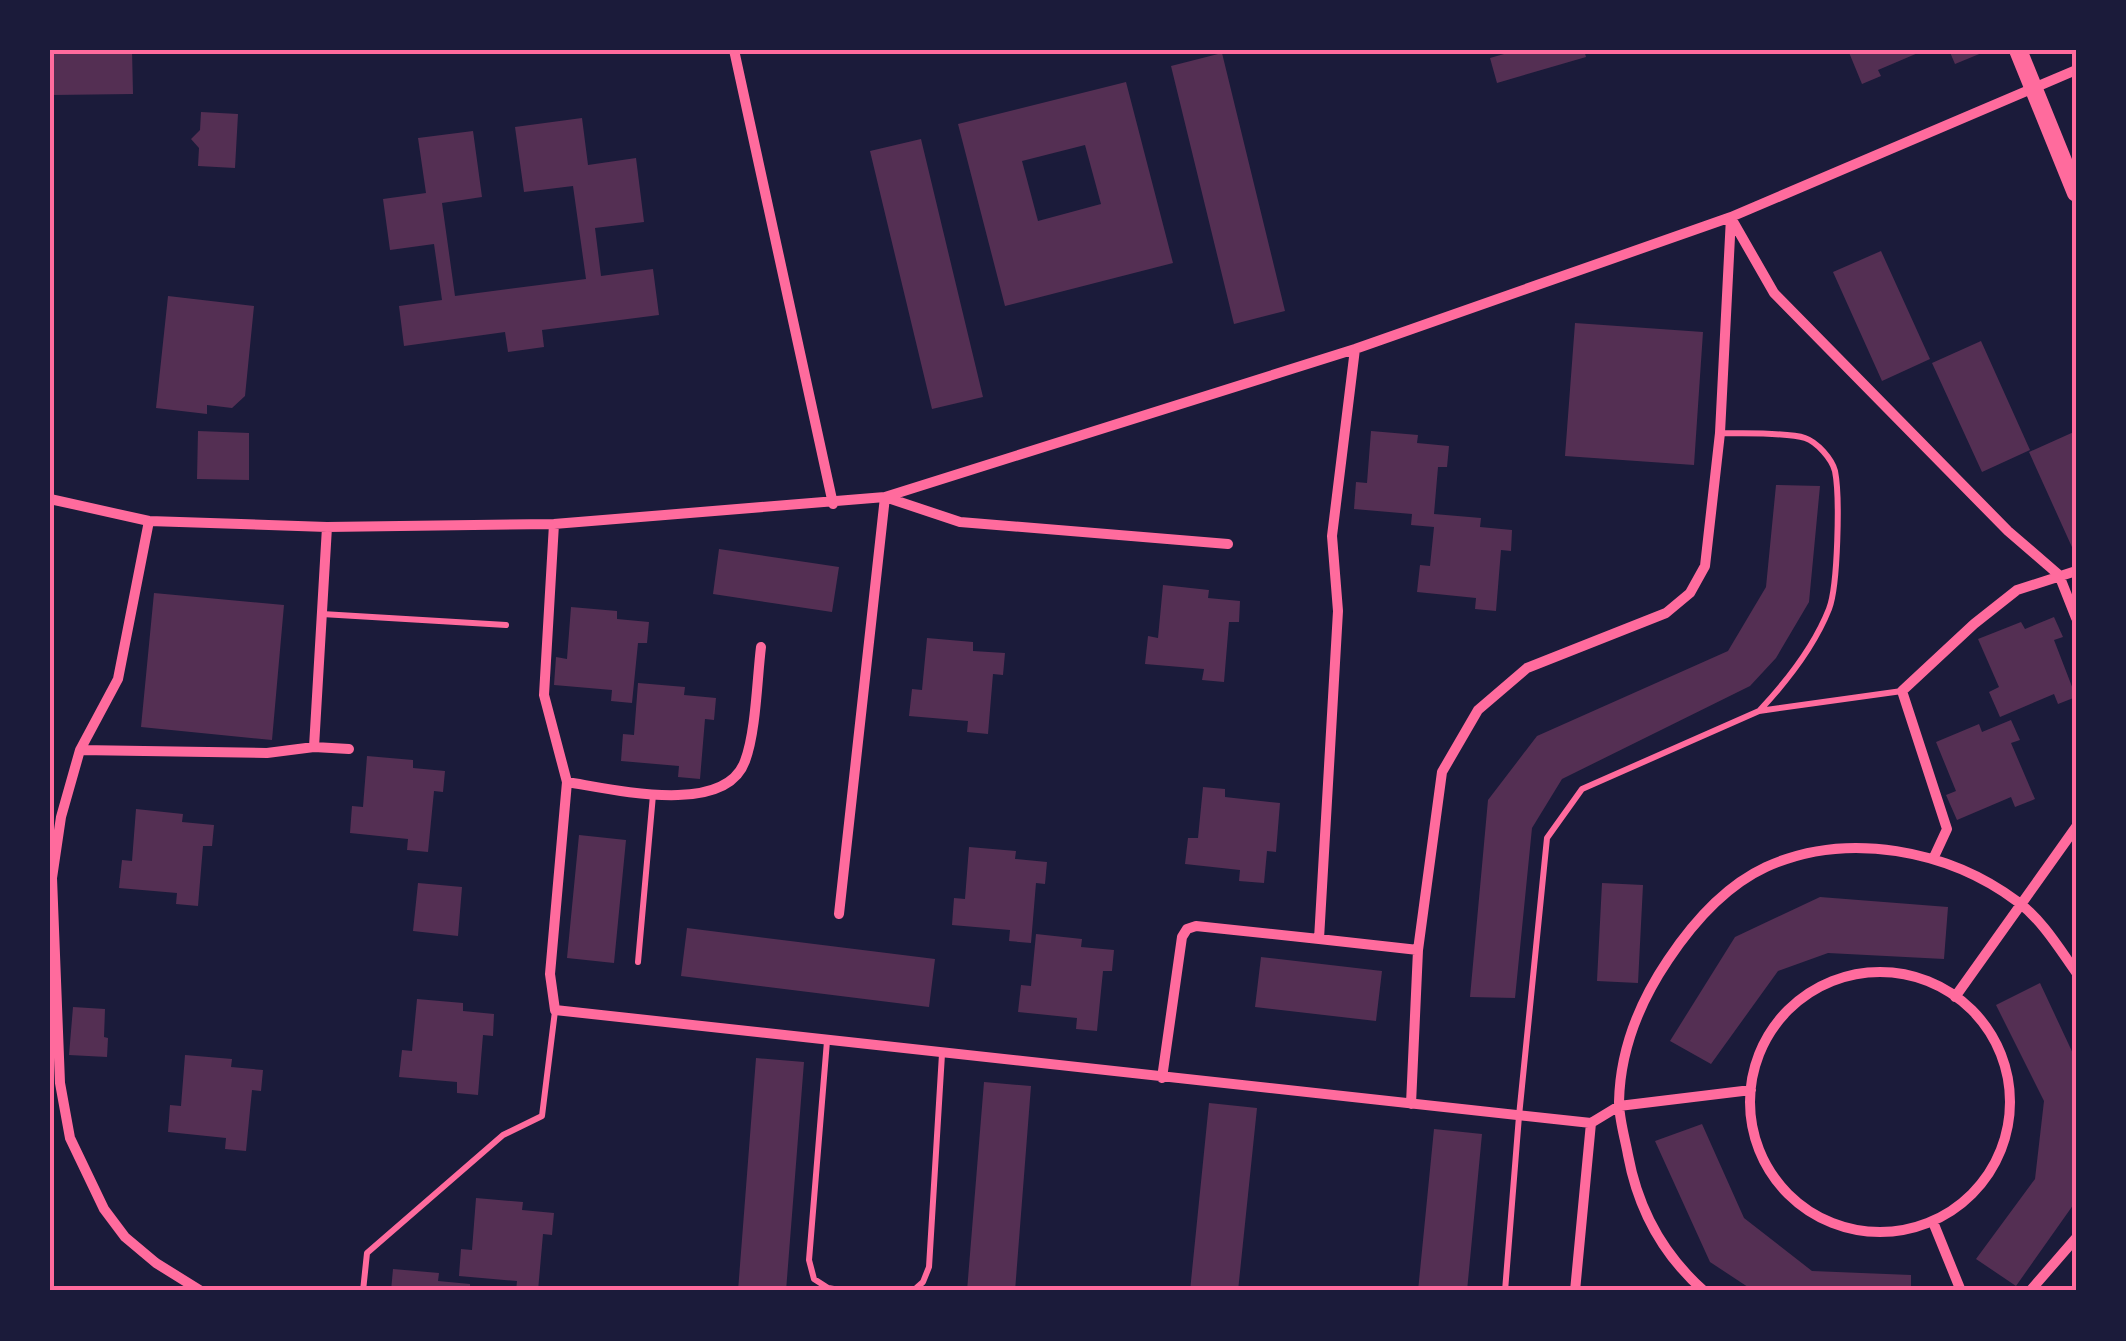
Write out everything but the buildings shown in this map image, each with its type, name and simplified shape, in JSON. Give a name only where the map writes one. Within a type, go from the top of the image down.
[{"type":"street","points":[[734,50],[833,504]]},
{"type":"street","points":[[2018,50],[2076,193]]},
{"type":"street","points":[[50,499],[149,522],[327,527],[554,524],[885,497],[1355,349],[1731,217],[2076,70]]},
{"type":"street","points":[[1411,1104],[1418,950],[1442,772],[1478,710],[1527,668],[1666,613],[1690,593],[1705,566],[1720,433],[1731,217]]},
{"type":"street","points":[[1731,217],[1774,292],[2008,531],[2059,575],[2076,618]]},
{"type":"street","points":[[1318,939],[1338,611],[1332,536],[1355,349]]},
{"type":"street","points":[[885,497],[960,522],[1228,544]]},
{"type":"street","points":[[839,914],[885,497]]},
{"type":"street","points":[[149,522],[118,678],[80,750],[62,817],[52,878],[60,1083],[70,1138],[104,1208],[125,1236],[156,1264],[201,1291]]},
{"type":"street","points":[[554,524],[544,695],[568,782],[550,974],[555,1010],[1590,1123],[1619,1106],[1752,1090]]},
{"type":"street","points":[[314,747],[327,527]]},
{"type":"street","points":[[1934,857],[1947,829],[1902,691],[2017,590],[2076,571]]},
{"type":"street","points":[[568,782],[653,795],[716,792],[736,779],[746,760],[761,647]]},
{"type":"street","points":[[80,750],[267,753],[314,747],[349,749]]},
{"type":"street","points":[[1955,997],[2076,827]]},
{"type":"street","points":[[1704,1291],[1686,1276],[1648,1224],[1632,1175],[1619,1106],[1622,1062],[1636,1017],[1684,936],[1720,897],[1765,868],[1820,850],[1876,849],[1934,857],[2019,903],[2054,939],[2076,972]]},
{"type":"street","points":[[1162,1078],[1182,937],[1187,929],[1196,926],[1418,950]]},
{"type":"street","points":[[1888,970],[1918,978],[1955,997],[1987,1029],[2005,1061],[2011,1113],[2007,1142],[1996,1168],[1958,1209],[1934,1222],[1894,1233],[1860,1231],[1828,1221],[1794,1198],[1769,1172],[1756,1145],[1751,1119],[1760,1051],[1774,1026],[1808,991],[1831,978],[1857,972],[1888,970]]},
{"type":"street","points":[[1575,1291],[1590,1123]]},
{"type":"street","points":[[1934,1222],[1961,1291]]},
{"type":"street","points":[[2030,1291],[2076,1238]]},
{"type":"lane","points":[[1720,433],[1805,438],[1822,450],[1835,468],[1836,574],[1831,604],[1799,664],[1760,711]]},
{"type":"lane","points":[[321,614],[506,625]]},
{"type":"lane","points":[[1505,1291],[1518,1116],[1547,838],[1582,789],[1760,711],[1902,691]]},
{"type":"lane","points":[[638,962],[653,795]]},
{"type":"lane","points":[[363,1291],[367,1253],[504,1135],[542,1116],[555,1010]]},
{"type":"lane","points":[[827,1040],[808,1260],[814,1280],[845,1291]]},
{"type":"lane","points":[[913,1291],[930,1267],[942,1053]]}]
